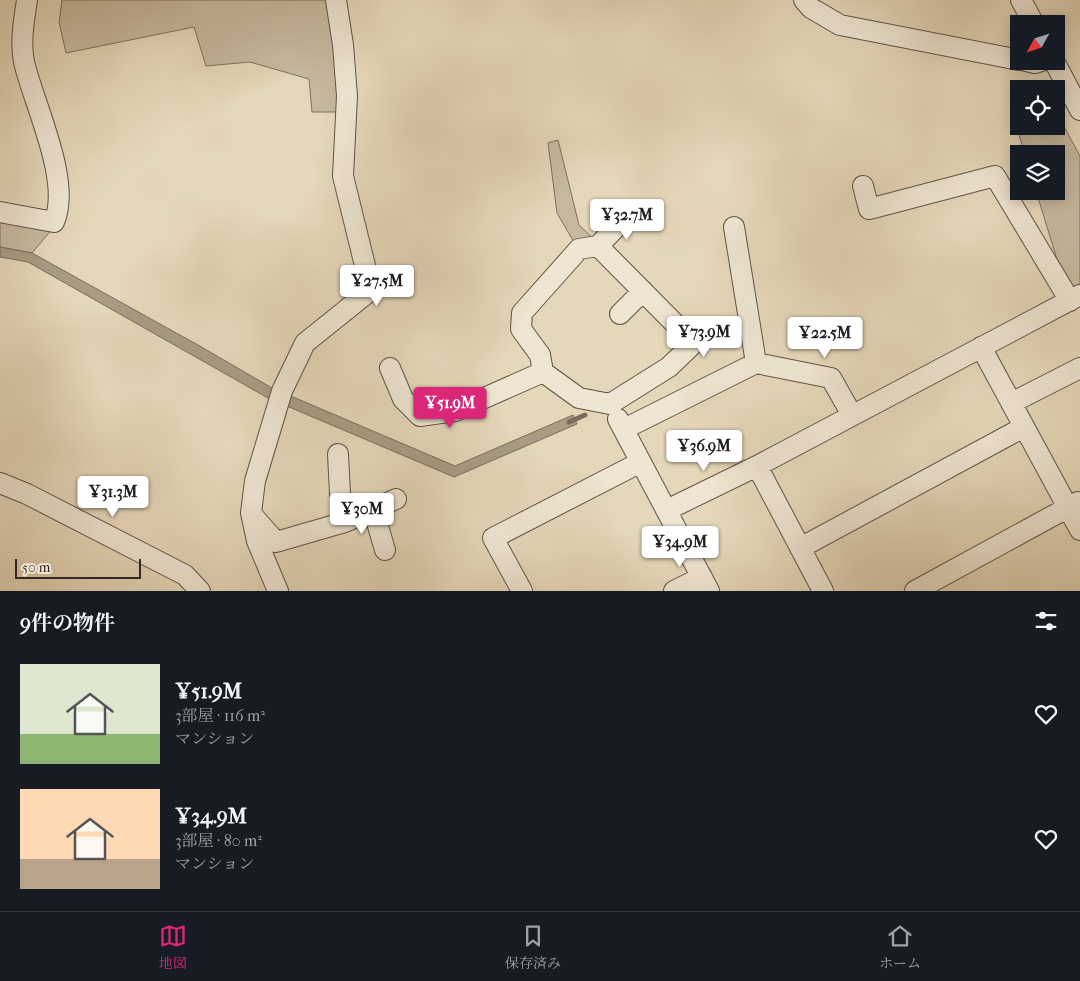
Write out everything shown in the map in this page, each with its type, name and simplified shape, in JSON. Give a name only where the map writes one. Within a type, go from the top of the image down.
[{"type":"street","points":[[0,212],[54,222],[59,212],[58,180],[24,60],[22,36],[27,0]]},
{"type":"street","points":[[278,591],[257,540],[251,513],[255,481],[282,391],[305,343],[371,290],[343,176],[347,96],[343,45],[336,0]]},
{"type":"street","points":[[804,0],[811,8],[840,25],[1010,58]]},
{"type":"street","points":[[1021,0],[1029,15]]},
{"type":"street","points":[[1059,70],[1080,110]]},
{"type":"street","points":[[666,510],[757,466],[1075,298],[995,176],[869,209],[863,186]]},
{"type":"street","points":[[598,246],[694,343],[669,367],[610,404],[579,398],[543,372],[540,356],[521,329],[522,313],[579,249],[598,246],[630,213]]},
{"type":"street","points":[[734,227],[756,363]]},
{"type":"street","points":[[620,314],[643,291]]},
{"type":"street","points":[[981,347],[1024,427],[1074,505],[1080,530]]},
{"type":"street","points":[[624,429],[756,363],[831,378],[852,415]]},
{"type":"street","points":[[390,368],[403,399],[420,416],[455,411],[543,372]]},
{"type":"street","points":[[1011,403],[1080,368]]},
{"type":"street","points":[[610,404],[706,584],[674,591]]},
{"type":"street","points":[[800,548],[1024,427]]},
{"type":"street","points":[[338,454],[340,494],[349,520]]},
{"type":"street","points":[[522,591],[494,538],[641,462]]},
{"type":"street","points":[[757,466],[823,591]]},
{"type":"street","points":[[0,483],[27,494],[185,575],[200,591]]},
{"type":"street","points":[[251,513],[276,542],[349,520],[396,499]]},
{"type":"street","points":[[916,591],[1074,505]]},
{"type":"street","points":[[373,509],[385,550]]},
{"type":"shaded area","points":[[62,0],[331,0],[343,112],[312,112],[309,79],[250,62],[206,66],[194,27],[66,53],[59,22]]},
{"type":"shaded area","points":[[1065,128],[1080,156],[1080,284],[1067,292],[1039,200],[1065,200],[1065,145],[1022,145],[1019,135],[1065,135]]},
{"type":"shaded area","points":[[558,140],[579,225],[595,240],[575,244],[557,213],[548,143]]},
{"type":"shaded area","points":[[0,218],[53,228],[32,253],[0,247]]},
{"type":"shaded area","points":[[0,247],[32,253],[272,388],[455,466],[573,415],[577,424],[454,477],[268,398],[28,262],[0,257]]},
{"type":"waterway","points":[[569,422],[585,415]]}]
